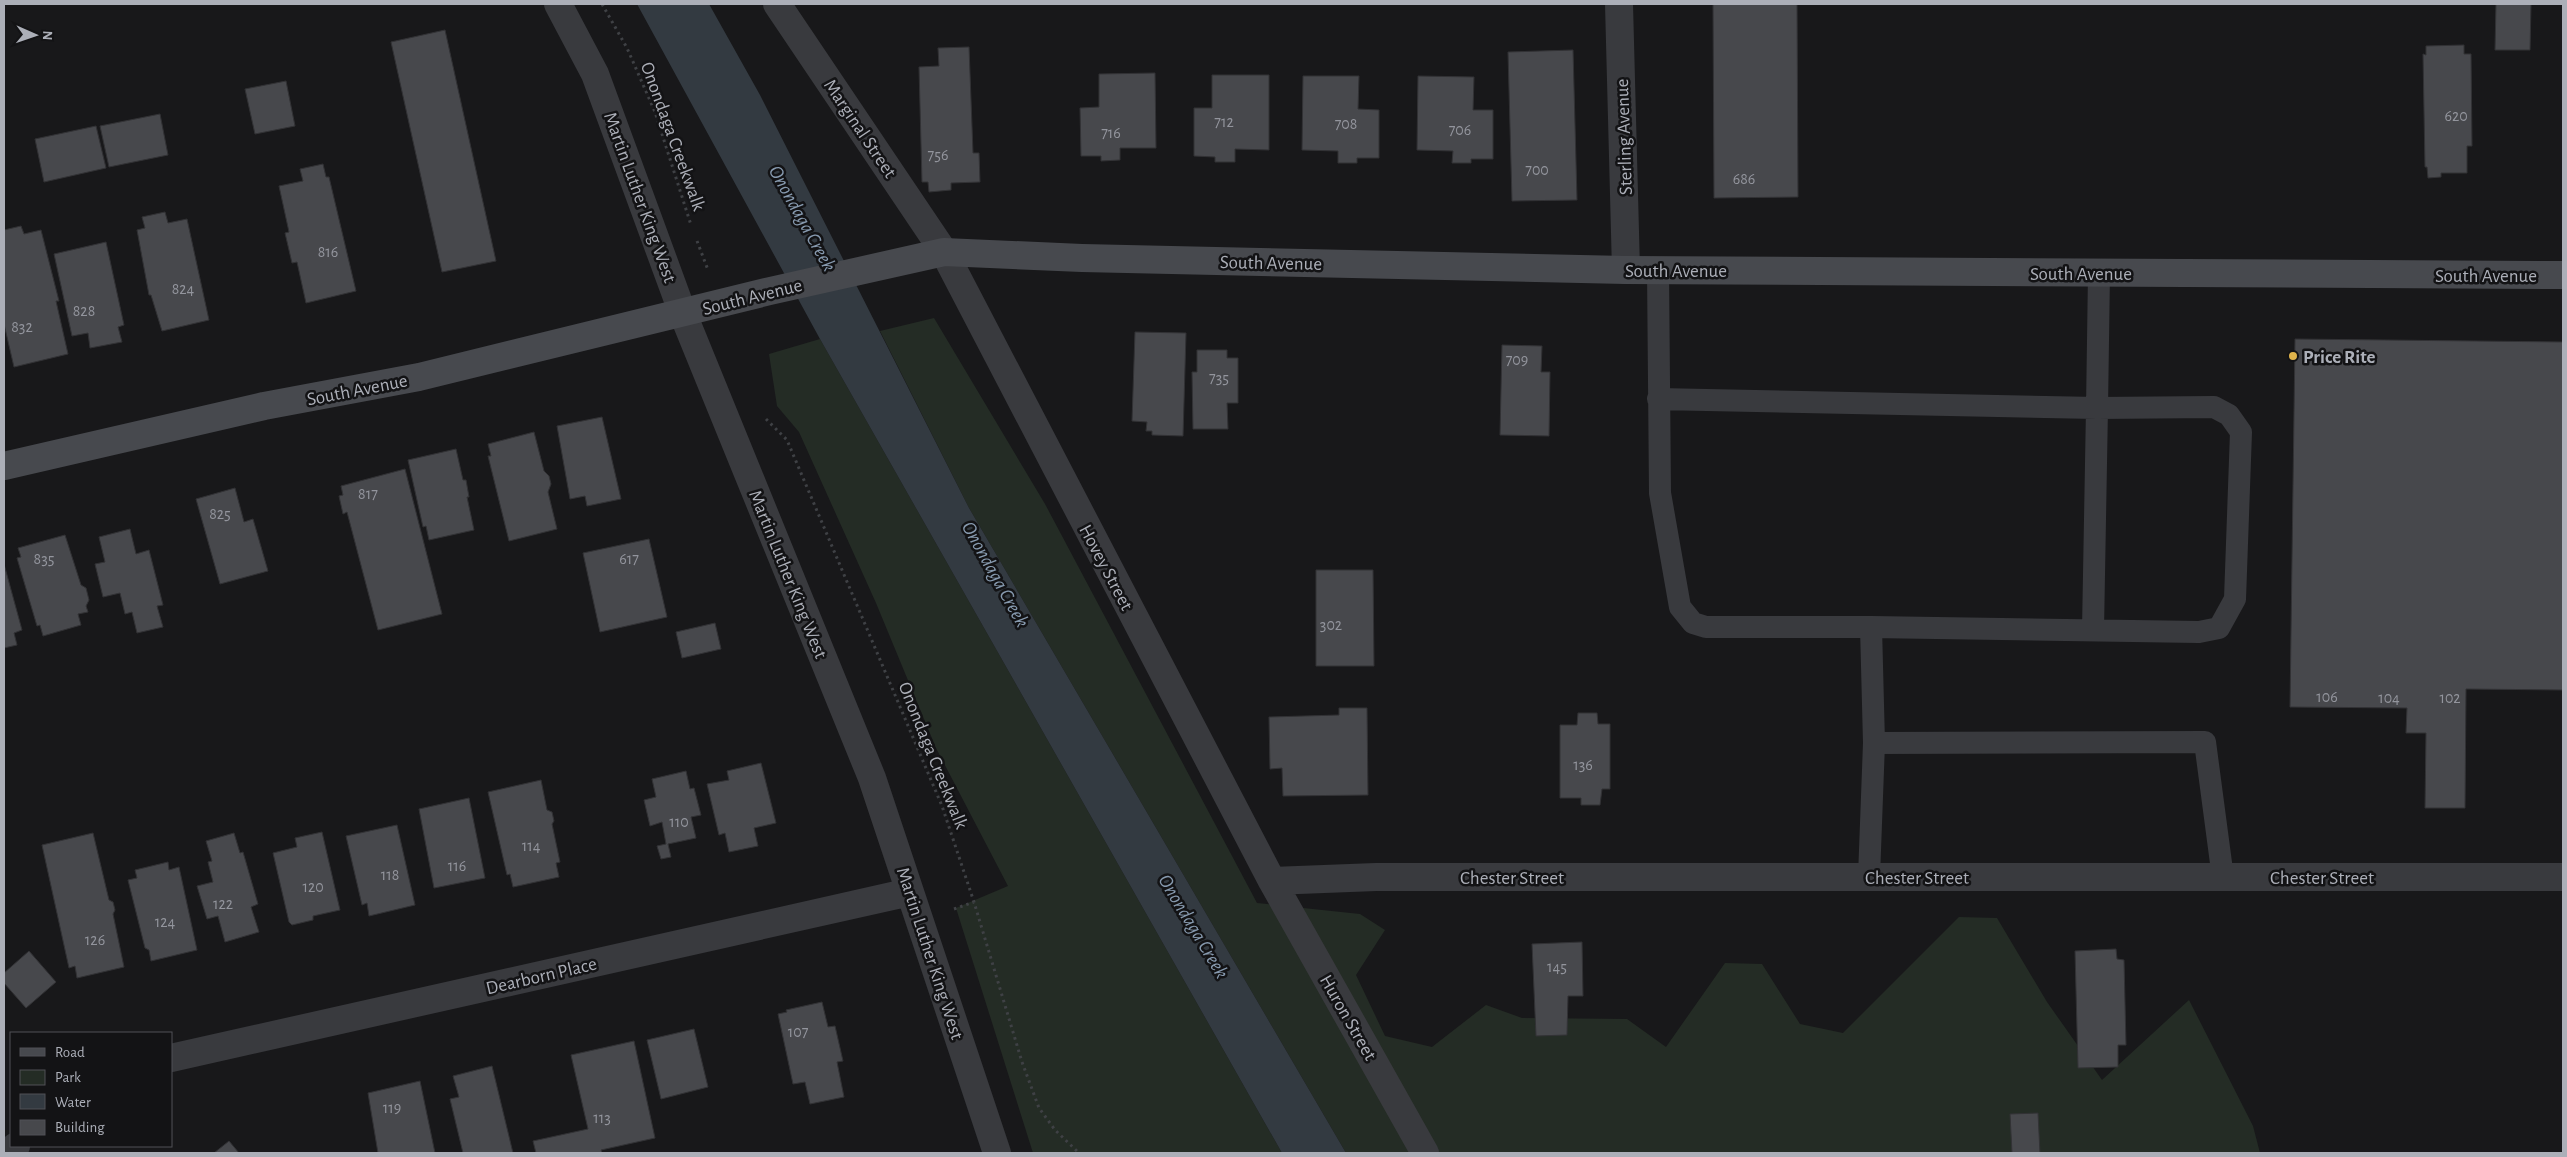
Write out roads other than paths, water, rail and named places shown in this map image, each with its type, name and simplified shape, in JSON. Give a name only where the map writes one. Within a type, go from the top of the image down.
[{"type":"main road","name":"South Avenue","points":[[4,466],[264,406],[419,377],[684,314],[770,291],[944,252],[1082,258],[1626,270],[2563,275]]},
{"type":"street","name":"Martin Luther King West","points":[[558,4],[596,74],[684,314],[872,778],[997,1153]]},
{"type":"street","name":"Marginal Street","points":[[777,4],[944,252]]},
{"type":"street","name":"Sterling Avenue","points":[[1619,4],[1626,270]]},
{"type":"street","name":"Hovey Street","points":[[944,252],[1272,881]]},
{"type":"street","name":"Chester Street","points":[[1272,881],[1376,877],[2563,877]]},
{"type":"street","name":"Huron Street","points":[[1272,881],[1425,1153]]},
{"type":"street","name":"Dearborn Place","points":[[172,1058],[910,892]]},
{"type":"lane","points":[[1658,270],[1658,399],[1660,493],[1680,607],[1693,623],[1706,627],[1871,627],[2199,632],[2219,628],[2235,599],[2241,432],[2229,415],[2214,407],[2097,408],[1658,399]]},
{"type":"lane","points":[[2093,630],[2099,273]]},
{"type":"lane","points":[[1869,877],[1874,743],[1871,627]]},
{"type":"lane","points":[[1874,743],[2205,742],[2224,878]]},
{"type":"water","name":"Onondaga Creek","points":[[637,4],[709,4],[760,95],[969,508],[1346,1153],[1282,1153],[820,339]]},
{"type":"place","name":"Price Rite","points":[[2293,356]]}]
